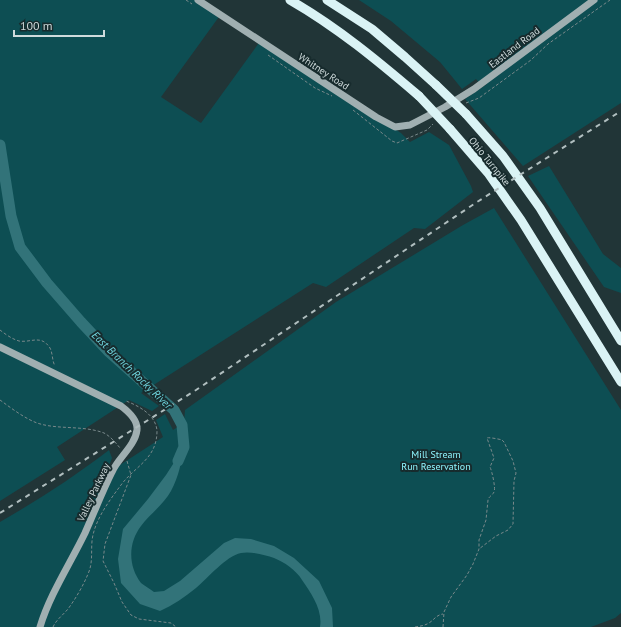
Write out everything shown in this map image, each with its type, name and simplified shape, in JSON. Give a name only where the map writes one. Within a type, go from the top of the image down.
[{"type":"highway","name":"Ohio Turnpike","points":[[290,0],[339,30],[384,65],[419,96],[450,129],[488,173],[521,220],[621,382]]},
{"type":"highway","name":"Ohio Turnpike","points":[[327,0],[372,29],[405,57],[466,114],[503,156],[540,208],[621,342]]},
{"type":"street","name":"Whitney Road","points":[[198,0],[376,117],[396,127],[410,124],[445,107]]},
{"type":"street","name":"Eastland Road","points":[[445,107],[474,89],[594,0]]},
{"type":"street","name":"Valley Parkway","points":[[0,347],[121,406],[129,412],[136,421],[137,428],[133,442],[112,470],[85,533],[48,606],[40,627]]},
{"type":"path","points":[[0,330],[18,341],[35,339],[45,343],[51,351],[54,365],[58,369]]},
{"type":"path","points":[[53,627],[73,603],[88,575],[92,559],[93,534],[98,522],[120,486],[147,459],[151,454],[155,443],[157,430],[154,420],[146,412],[124,400]]},
{"type":"path","points":[[443,627],[444,614],[454,591],[474,564],[479,549],[478,540],[486,520],[488,500],[495,489],[493,471],[490,467],[494,458],[487,438],[490,437],[497,440],[502,440],[504,442],[515,468],[513,524],[508,530],[479,549]]},
{"type":"path","points":[[415,627],[424,626],[437,615],[444,614]]},
{"type":"green space","points":[[0,0],[200,0],[221,14],[161,97],[201,123],[261,40],[401,133],[410,142],[429,132],[449,145],[473,192],[425,229],[414,228],[326,287],[313,283],[141,393],[159,406],[152,411],[129,400],[57,447],[65,460],[0,501]]},
{"type":"green space","points":[[359,0],[621,0],[621,103],[523,166],[465,99],[487,84],[480,84],[476,79],[462,89],[440,62],[391,21]]},
{"type":"green space","points":[[549,166],[603,254],[621,268],[621,293],[604,287],[528,176]]},
{"type":"green space","name":"Mill Stream Run Reservation","points":[[494,208],[621,410],[621,613],[615,618],[591,627],[0,627],[0,522],[56,488],[109,450],[112,458],[106,474],[163,437],[156,420],[165,414],[173,430],[184,423],[185,410],[336,302],[463,225]]},
{"type":"shaded area","points":[[184,447],[178,475],[171,491],[165,500],[141,526],[134,540],[131,554],[132,562],[141,583],[154,592],[164,591],[180,581],[224,543],[235,538],[251,539],[274,546],[294,558],[319,581],[332,608],[333,627],[320,627],[320,614],[316,602],[299,576],[290,567],[278,560],[258,554],[241,553],[229,558],[201,584],[183,598],[160,611],[140,604],[121,583],[118,559],[123,529],[166,475]]},
{"type":"waterway","name":"East Branch Rocky River","points":[[0,145],[11,216],[20,247],[47,283],[109,352],[174,410],[182,425],[184,447],[178,461]]},
{"type":"railway","points":[[0,513],[196,390],[477,202],[621,111]]}]
